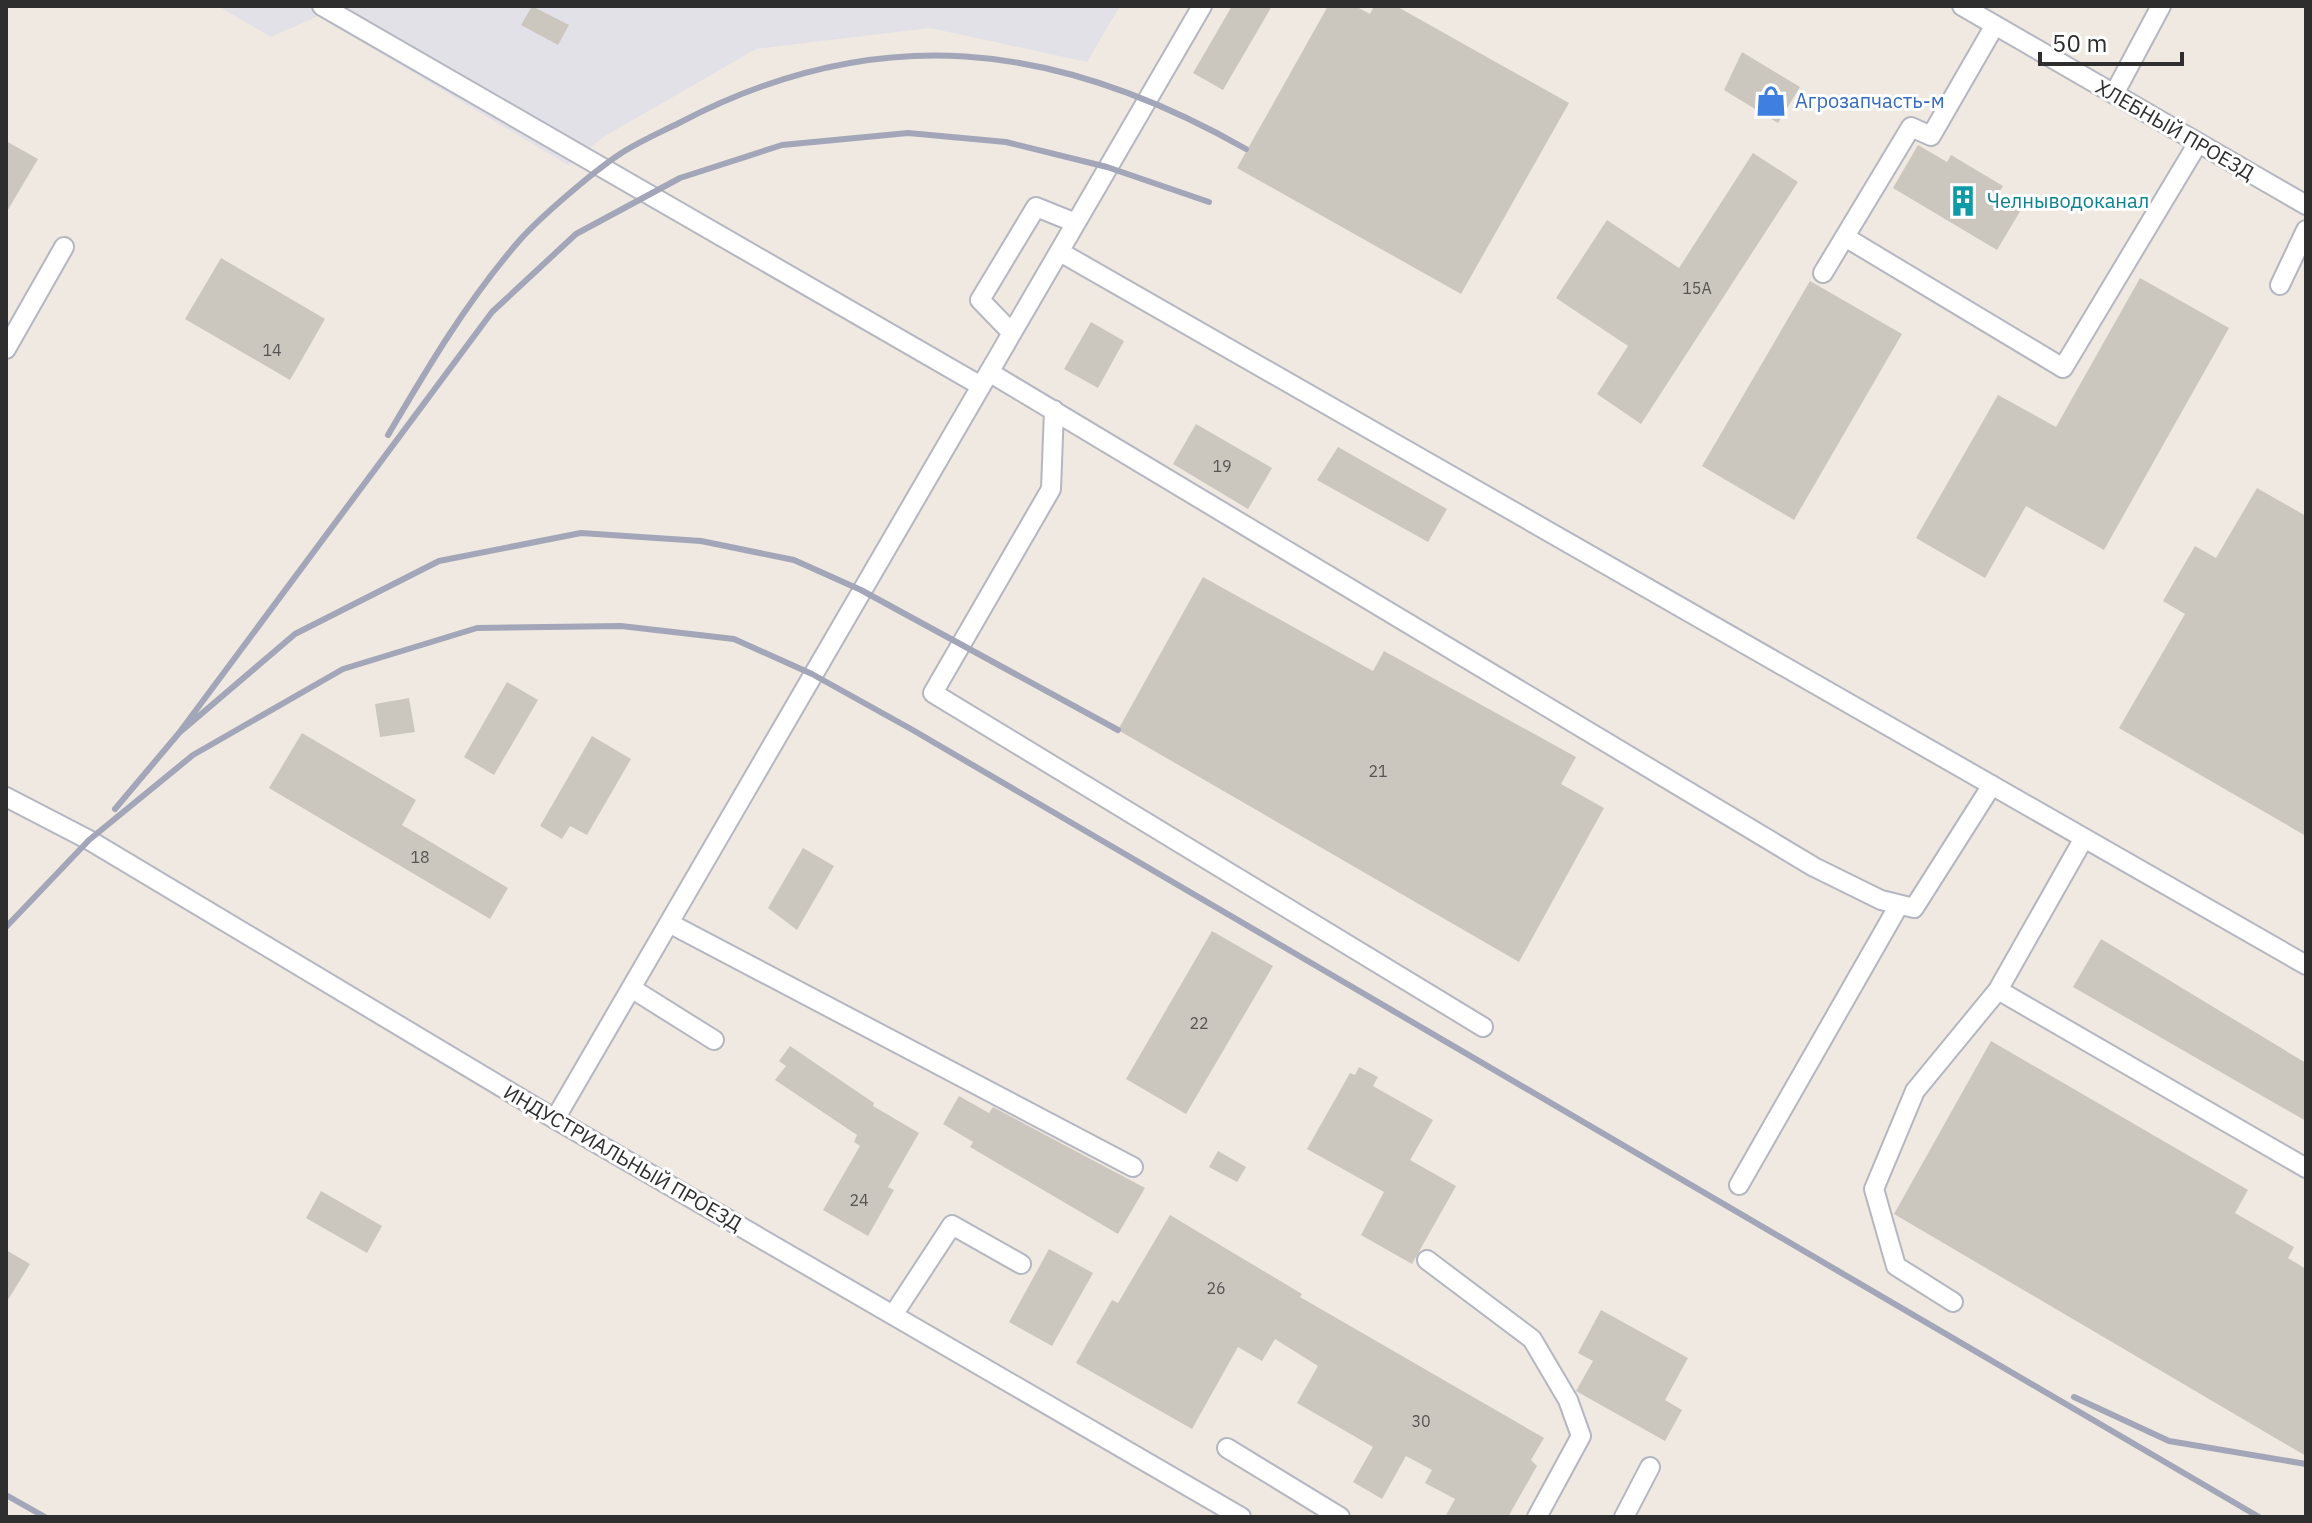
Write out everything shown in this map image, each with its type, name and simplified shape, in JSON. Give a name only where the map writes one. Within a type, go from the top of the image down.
[{"type":"street","points":[[322,6],[985,379],[1054,410],[1814,867],[1881,900],[1914,908],[1992,785]]},
{"type":"street","points":[[555,1119],[1202,6]]},
{"type":"street","name":"ХЛЕБНЫЙ ПРОЕЗД","points":[[1962,6],[2306,205]]},
{"type":"street","points":[[2114,94],[2161,6]]},
{"type":"street","points":[[1823,273],[1911,127],[1931,136],[1995,25]]},
{"type":"street","points":[[1845,237],[2063,368],[2198,143]]},
{"type":"street","points":[[1012,333],[980,300],[1036,207],[1076,223]]},
{"type":"street","points":[[2280,285],[2306,230]]},
{"type":"street","points":[[6,349],[64,247]]},
{"type":"street","points":[[1060,252],[2306,965]]},
{"type":"street","points":[[1054,410],[1051,489],[933,693],[1483,1027]]},
{"type":"street","name":"ИНДУСТРИАЛЬНЫЙ ПРОЕЗД","points":[[6,797],[89,840],[555,1119],[1241,1517]]},
{"type":"street","points":[[1953,1302],[1896,1266],[1874,1189],[1915,1091],[1998,990],[2084,838]]},
{"type":"street","points":[[1739,1185],[1899,905]]},
{"type":"street","points":[[669,923],[1133,1167]]},
{"type":"street","points":[[631,988],[714,1040]]},
{"type":"street","points":[[1998,990],[2306,1168]]},
{"type":"street","points":[[893,1315],[952,1225],[1021,1264]]},
{"type":"street","points":[[1427,1260],[1532,1339],[1568,1400],[1581,1436],[1537,1517]]},
{"type":"street","points":[[1227,1448],[1340,1517]]},
{"type":"street","points":[[1624,1517],[1650,1467]]},
{"type":"shaded area","points":[[218,6],[1120,6],[1087,62],[930,28],[756,49],[605,136],[568,165],[318,16],[271,37]]},
{"type":"building","points":[[532,6],[569,25],[558,45],[521,25]]},
{"type":"building","points":[[1232,6],[1272,6],[1223,90],[1193,73]]},
{"type":"building","points":[[1328,6],[1355,6],[1370,14],[1374,6],[1396,6],[1569,103],[1461,294],[1237,168]]},
{"type":"building","points":[[1742,52],[1800,87],[1778,123],[1724,90]]},
{"type":"building","points":[[6,141],[38,159],[6,213]]},
{"type":"building","name":"Челныводоканал","points":[[1918,145],[1947,162],[1951,155],[2003,186],[1998,194],[2022,208],[1997,250],[1893,188]]},
{"type":"building","points":[[1753,153],[1798,182],[1641,424],[1597,394],[1628,346],[1556,298],[1607,220],[1679,268]]},
{"type":"building","points":[[221,258],[325,319],[290,380],[185,319]]},
{"type":"building","points":[[2140,278],[2229,328],[2104,550],[2026,506],[1985,578],[1916,538],[1998,395],[2056,427]]},
{"type":"building","points":[[1810,281],[1902,334],[1794,520],[1702,466]]},
{"type":"building","points":[[1091,322],[1124,341],[1098,388],[1064,369]]},
{"type":"building","points":[[1196,424],[1272,468],[1248,509],[1173,464]]},
{"type":"building","points":[[1338,447],[1447,509],[1428,542],[1317,480]]},
{"type":"building","points":[[2257,488],[2306,516],[2306,836],[2119,728],[2185,614],[2163,601],[2195,546],[2216,558]]},
{"type":"building","points":[[1203,577],[1373,671],[1384,651],[1576,757],[1561,784],[1604,808],[1519,962],[1118,730]]},
{"type":"building","points":[[507,682],[538,700],[494,775],[464,757]]},
{"type":"building","points":[[409,698],[415,732],[380,737],[375,704]]},
{"type":"building","points":[[302,733],[416,800],[402,825],[508,888],[490,919],[269,788]]},
{"type":"building","points":[[592,736],[631,759],[587,835],[570,826],[562,839],[540,826]]},
{"type":"building","points":[[803,848],[834,866],[797,930],[768,908]]},
{"type":"building","points":[[1212,931],[1273,966],[1186,1114],[1126,1079]]},
{"type":"building","points":[[2101,939],[2306,1063],[2306,1121],[2073,987]]},
{"type":"building","points":[[1991,1041],[2248,1190],[2235,1213],[2294,1247],[2288,1258],[2306,1269],[2306,1456],[1894,1214]]},
{"type":"building","points":[[790,1046],[874,1103],[873,1106],[919,1133],[888,1187],[894,1190],[868,1236],[823,1210],[860,1146],[854,1142],[857,1135],[775,1080],[786,1066],[779,1061]]},
{"type":"building","points":[[1359,1067],[1378,1077],[1373,1086],[1433,1120],[1410,1160],[1456,1186],[1412,1264],[1361,1235],[1384,1192],[1307,1149],[1350,1073],[1355,1075]]},
{"type":"building","points":[[959,1096],[989,1113],[993,1107],[1145,1188],[1118,1234],[970,1147],[973,1142],[943,1124]]},
{"type":"building","points":[[1218,1151],[1246,1167],[1237,1182],[1209,1167]]},
{"type":"building","points":[[321,1191],[382,1226],[367,1253],[306,1218]]},
{"type":"building","points":[[1170,1215],[1302,1294],[1300,1297],[1544,1438],[1531,1460],[1537,1466],[1508,1517],[1445,1517],[1455,1499],[1425,1483],[1432,1470],[1406,1456],[1382,1499],[1353,1482],[1373,1447],[1297,1403],[1318,1366],[1275,1339],[1262,1361],[1238,1347],[1192,1429],[1076,1363],[1112,1300],[1118,1303]]},
{"type":"building","points":[[1049,1249],[1093,1273],[1052,1346],[1009,1322]]},
{"type":"building","points":[[6,1250],[30,1264],[6,1303]]},
{"type":"building","points":[[1601,1310],[1688,1358],[1665,1400],[1682,1410],[1665,1441],[1576,1391],[1593,1361],[1578,1353]]},
{"type":"railway","points":[[388,435],[465,311],[500,264],[540,220],[582,183],[627,150],[752,90],[824,68],[895,57],[966,56],[1035,66],[1105,85],[1175,113],[1246,149]]},
{"type":"railway","points":[[179,733],[492,312],[576,234],[680,178],[782,145],[908,133],[1006,142],[1107,167],[1209,202]]},
{"type":"railway","points":[[115,809],[179,733],[295,634],[439,561],[581,533],[701,541],[794,560],[861,590],[1118,730]]},
{"type":"railway","points":[[6,927],[89,840],[193,755],[343,669],[477,628],[621,626],[734,639],[812,674],[911,729],[2259,1517]]},
{"type":"railway","points":[[2074,1397],[2169,1441],[2306,1464]]},
{"type":"railway","points":[[6,1495],[45,1517]]},
{"type":"place","name":"Агрозапчасть-м","points":[[1771,101]]},
{"type":"place","name":"Челныводоканал","points":[[1963,201]]}]
